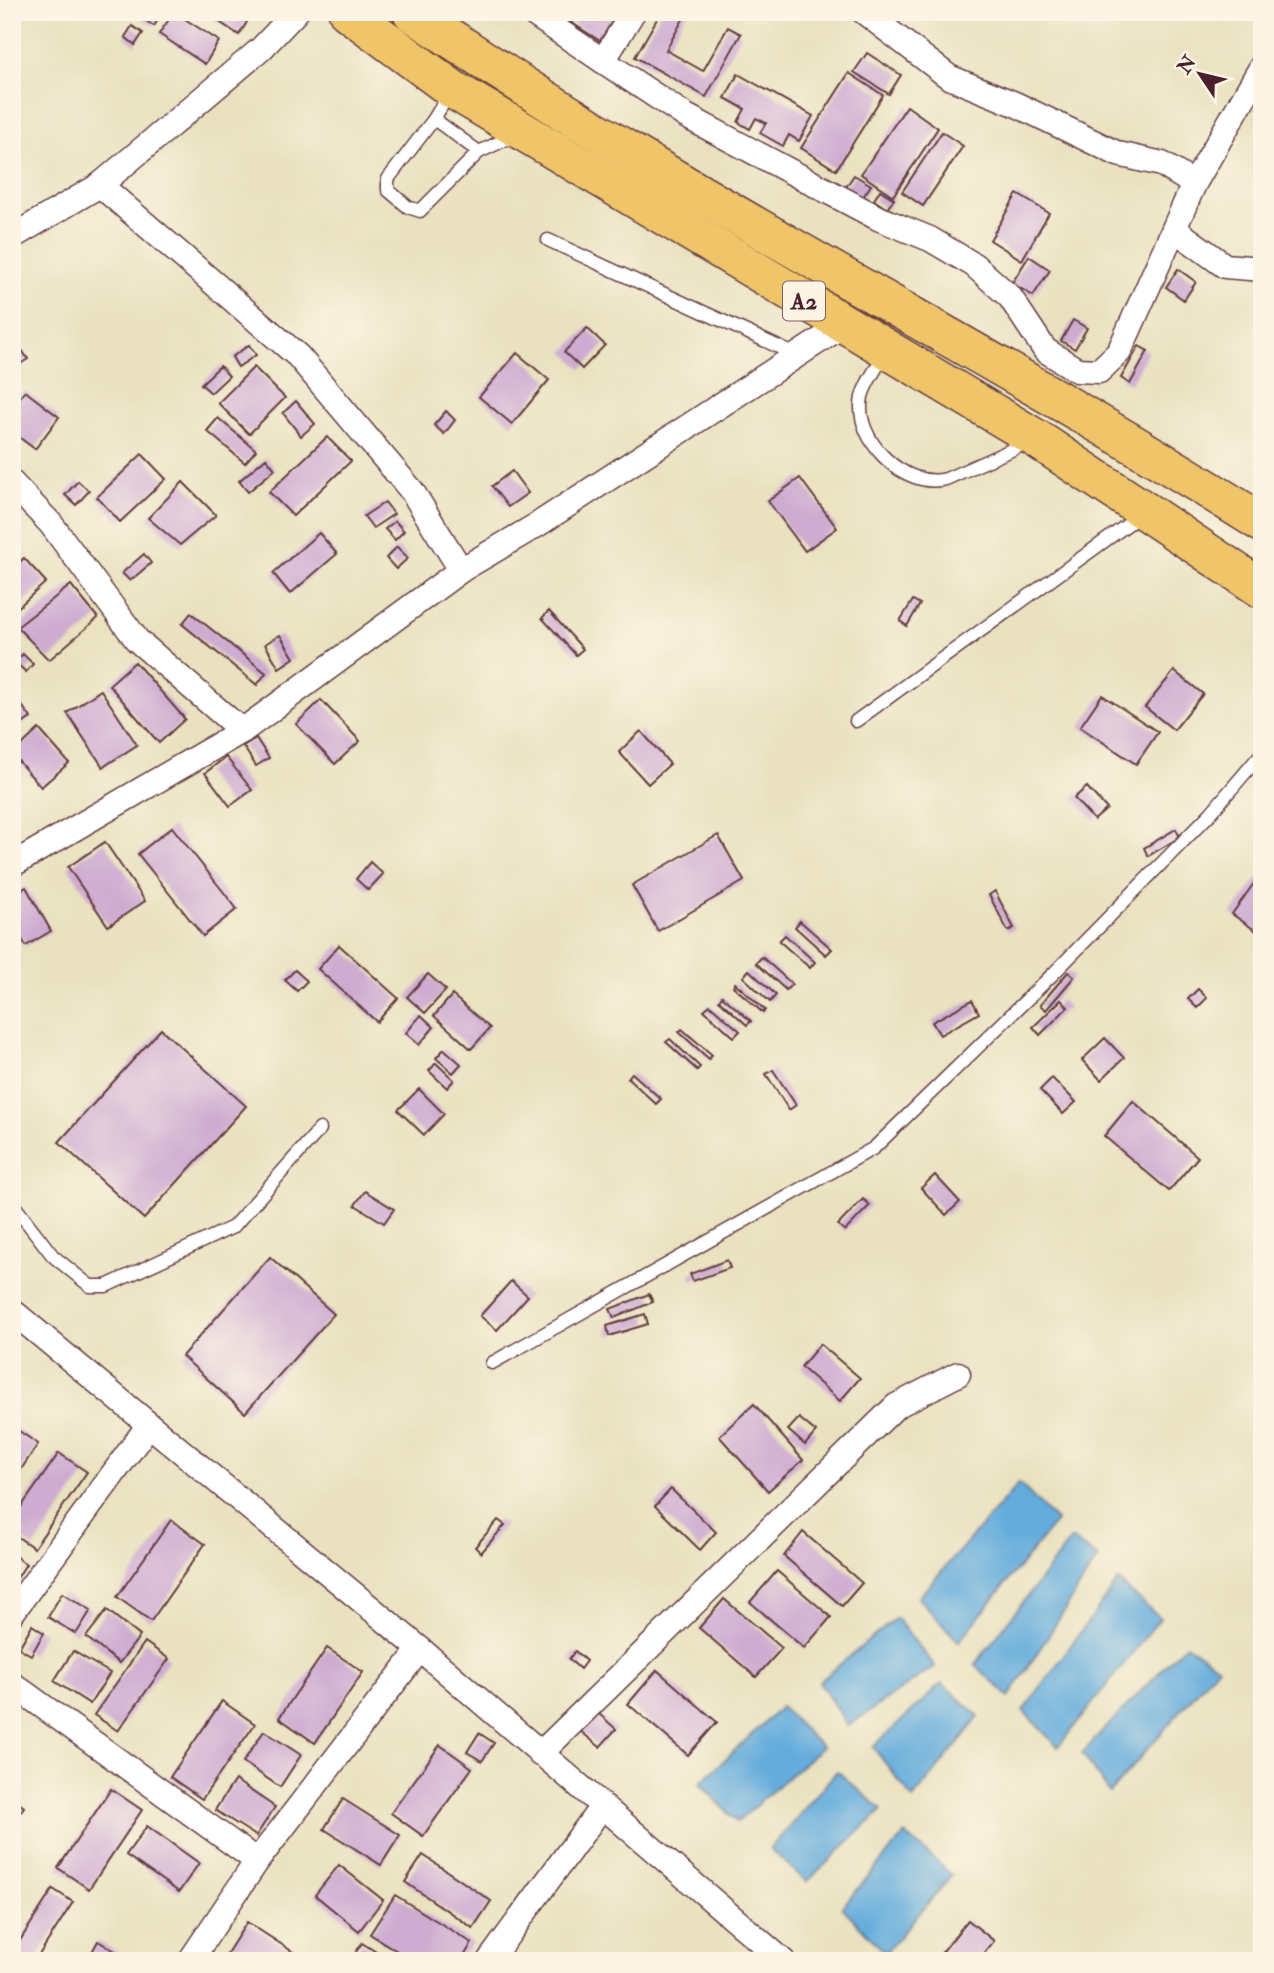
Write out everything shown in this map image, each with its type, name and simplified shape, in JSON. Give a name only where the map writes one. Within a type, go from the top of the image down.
[{"type":"highway","name":"A2","points":[[348,12],[443,104],[521,132],[888,347],[1037,439],[1144,513],[1262,589]]},
{"type":"highway","name":"A2","points":[[412,12],[502,74],[696,194],[1132,441],[1262,523]]},
{"type":"street","points":[[12,237],[100,185],[261,49],[296,12]]},
{"type":"street","points":[[531,12],[686,116],[878,218],[930,239],[974,265],[1010,297],[1045,350],[1077,370],[1100,371],[1119,352],[1194,184],[1262,66]]},
{"type":"street","points":[[603,61],[633,12]]},
{"type":"street","points":[[864,12],[949,77],[1015,104],[1118,154],[1162,164],[1194,184]]},
{"type":"street","points":[[100,185],[298,356],[412,491],[461,570]]},
{"type":"street","points":[[1174,229],[1225,266],[1262,269]]},
{"type":"street","points":[[12,865],[242,731],[461,570],[537,526],[845,324]]},
{"type":"street","points":[[12,483],[51,524],[137,640],[242,731]]},
{"type":"street","points":[[12,1311],[419,1649],[601,1808],[783,1961]]},
{"type":"street","points":[[540,1754],[896,1406],[958,1374]]},
{"type":"street","points":[[12,1613],[148,1426]]},
{"type":"street","points":[[190,1961],[257,1861],[419,1649]]},
{"type":"street","points":[[12,1684],[257,1861]]},
{"type":"street","points":[[489,1961],[601,1808]]},
{"type":"lane","points":[[479,152],[443,104],[387,179],[388,190],[408,207],[421,211],[479,152],[521,132]]},
{"type":"lane","points":[[548,240],[796,355]]},
{"type":"lane","points":[[888,347],[862,397],[863,423],[876,448],[919,481],[932,483],[1037,439]]},
{"type":"lane","points":[[856,720],[1144,513]]},
{"type":"lane","points":[[492,1363],[874,1148],[1210,814],[1262,754]]},
{"type":"lane","points":[[12,1211],[16,1208],[53,1256],[81,1279],[90,1286],[106,1286],[233,1227],[320,1129]]},
{"type":"water","points":[[1019,1483],[1056,1521],[959,1642],[918,1598]]},
{"type":"water","points":[[1071,1539],[1098,1558],[1009,1697],[975,1665]]},
{"type":"water","points":[[1118,1581],[1160,1618],[1058,1747],[1023,1711]]},
{"type":"water","points":[[896,1618],[935,1666],[848,1726],[819,1682]]},
{"type":"water","points":[[1186,1644],[1218,1667],[1110,1793],[1082,1753]]},
{"type":"water","points":[[942,1683],[979,1717],[913,1799],[873,1747]]},
{"type":"water","points":[[781,1707],[822,1747],[737,1822],[700,1783]]},
{"type":"water","points":[[837,1771],[882,1810],[807,1882],[770,1849]]},
{"type":"water","points":[[905,1834],[952,1875],[885,1953],[842,1907]]},
{"type":"building","points":[[143,12],[163,12],[154,26],[140,17]]},
{"type":"building","points":[[174,12],[219,41],[205,64],[159,34]]},
{"type":"building","points":[[211,12],[233,12],[247,22],[239,35],[209,15]]},
{"type":"building","points":[[555,12],[618,12],[600,41]]},
{"type":"building","points":[[661,12],[687,12],[666,50],[703,71],[728,27],[741,34],[706,97],[635,57]]},
{"type":"building","points":[[132,26],[143,33],[135,45],[125,37]]},
{"type":"building","points":[[867,53],[901,75],[889,94],[854,72]]},
{"type":"building","points":[[849,73],[883,95],[836,170],[801,148]]},
{"type":"building","points":[[738,74],[813,116],[799,141],[789,135],[783,146],[760,133],[766,123],[756,118],[750,129],[738,122],[745,109],[725,98]]},
{"type":"building","points":[[907,106],[938,128],[893,196],[861,174]]},
{"type":"building","points":[[942,132],[963,146],[923,206],[902,192]]},
{"type":"building","points":[[854,175],[871,185],[863,197],[846,187]]},
{"type":"building","points":[[880,190],[894,199],[887,209],[874,200]]},
{"type":"building","points":[[1017,194],[1049,213],[1022,260],[990,240]]},
{"type":"building","points":[[1029,256],[1050,270],[1033,296],[1012,283]]},
{"type":"building","points":[[1178,269],[1196,282],[1184,300],[1166,287]]},
{"type":"building","points":[[1073,320],[1087,328],[1075,349],[1061,341]]},
{"type":"building","points":[[587,328],[605,345],[582,369],[564,352]]},
{"type":"building","points":[[12,336],[28,359],[12,369]]},
{"type":"building","points":[[249,345],[256,355],[238,367],[232,357]]},
{"type":"building","points":[[1139,346],[1148,351],[1130,384],[1121,378]]},
{"type":"building","points":[[517,353],[549,380],[512,424],[479,397]]},
{"type":"building","points":[[220,366],[229,376],[211,393],[201,384]]},
{"type":"building","points":[[254,367],[285,398],[249,434],[218,403]]},
{"type":"building","points":[[25,391],[59,417],[35,449],[12,432],[12,407]]},
{"type":"building","points":[[296,401],[315,424],[301,436],[283,413]]},
{"type":"building","points":[[446,411],[455,420],[444,434],[434,425]]},
{"type":"building","points":[[218,418],[256,450],[245,463],[207,431]]},
{"type":"building","points":[[327,437],[351,461],[293,516],[269,492]]},
{"type":"building","points":[[142,454],[166,479],[120,522],[97,497]]},
{"type":"building","points":[[266,458],[275,469],[248,492],[239,481]]},
{"type":"building","points":[[512,471],[528,493],[508,507],[492,486]]},
{"type":"building","points":[[800,478],[837,528],[805,551],[768,501]]},
{"type":"building","points":[[78,481],[89,491],[76,505],[65,495]]},
{"type":"building","points":[[183,482],[216,515],[180,545],[148,518]]},
{"type":"building","points":[[385,502],[394,514],[373,528],[364,516]]},
{"type":"building","points":[[395,521],[404,531],[395,540],[385,529]]},
{"type":"building","points":[[319,533],[337,554],[290,594],[273,573]]},
{"type":"building","points":[[397,547],[408,558],[396,569],[386,558]]},
{"type":"building","points":[[144,554],[151,563],[130,581],[122,573]]},
{"type":"building","points":[[24,558],[46,582],[12,613],[12,569]]},
{"type":"building","points":[[71,585],[98,618],[49,660],[17,627]]},
{"type":"building","points":[[913,600],[920,604],[907,626],[900,621]]},
{"type":"building","points":[[549,611],[583,649],[576,655],[542,618]]},
{"type":"building","points":[[191,613],[266,673],[257,685],[182,624]]},
{"type":"building","points":[[280,635],[294,658],[279,668],[265,644]]},
{"type":"building","points":[[23,654],[33,664],[26,672],[15,662]]},
{"type":"building","points":[[135,662],[185,719],[159,743],[109,685]]},
{"type":"building","points":[[1174,671],[1203,694],[1174,730],[1145,707]]},
{"type":"building","points":[[101,690],[137,745],[103,767],[67,713]]},
{"type":"building","points":[[12,692],[31,718],[12,731]]},
{"type":"building","points":[[1102,695],[1158,732],[1136,764],[1080,727]]},
{"type":"building","points":[[321,700],[360,741],[335,764],[296,724]]},
{"type":"building","points":[[39,729],[69,763],[41,787],[12,754]]},
{"type":"building","points":[[641,731],[670,764],[648,784],[619,752]]},
{"type":"building","points":[[256,738],[269,758],[256,766],[243,746]]},
{"type":"building","points":[[226,757],[252,790],[230,806],[205,773]]},
{"type":"building","points":[[1087,787],[1107,809],[1094,820],[1074,798]]},
{"type":"building","points":[[172,827],[237,909],[203,936],[138,854]]},
{"type":"building","points":[[1176,829],[1180,837],[1148,856],[1144,848]]},
{"type":"building","points":[[718,835],[744,881],[658,931],[632,885]]},
{"type":"building","points":[[105,842],[145,901],[108,926],[68,867]]},
{"type":"building","points":[[370,862],[383,874],[368,890],[356,879]]},
{"type":"building","points":[[1262,872],[1262,935],[1232,914]]},
{"type":"building","points":[[26,887],[51,931],[26,946],[12,923],[12,895]]},
{"type":"building","points":[[995,891],[1014,928],[1008,931],[989,895]]},
{"type":"building","points":[[800,921],[832,949],[826,955],[795,927]]},
{"type":"building","points":[[785,935],[815,962],[810,968],[779,941]]},
{"type":"building","points":[[339,945],[398,998],[377,1022],[318,969]]},
{"type":"building","points":[[762,957],[792,984],[786,990],[756,963]]},
{"type":"building","points":[[295,970],[307,981],[297,991],[285,980]]},
{"type":"building","points":[[749,970],[776,995],[770,1002],[743,977]]},
{"type":"building","points":[[1068,972],[1074,977],[1046,1010],[1040,1005]]},
{"type":"building","points":[[428,974],[446,990],[425,1013],[407,997]]},
{"type":"building","points":[[735,983],[765,1010],[763,1013],[733,986]]},
{"type":"building","points":[[1198,989],[1207,998],[1197,1008],[1188,999]]},
{"type":"building","points":[[452,995],[490,1028],[471,1049],[434,1016]]},
{"type":"building","points":[[722,996],[751,1021],[747,1025],[719,1000]]},
{"type":"building","points":[[972,1000],[979,1013],[940,1035],[932,1022]]},
{"type":"building","points":[[1061,1000],[1068,1007],[1040,1035],[1033,1027]]},
{"type":"building","points":[[710,1005],[740,1031],[734,1037],[704,1010]]},
{"type":"building","points":[[421,1015],[434,1027],[419,1045],[406,1033]]},
{"type":"building","points":[[161,1029],[246,1106],[144,1219],[59,1142]]},
{"type":"building","points":[[682,1029],[712,1055],[709,1059],[679,1032]]},
{"type":"building","points":[[1105,1038],[1124,1058],[1101,1080],[1082,1060]]},
{"type":"building","points":[[670,1039],[700,1067],[697,1070],[666,1042]]},
{"type":"building","points":[[444,1049],[461,1064],[453,1073],[436,1058]]},
{"type":"building","points":[[436,1063],[454,1080],[447,1088],[429,1071]]},
{"type":"building","points":[[773,1070],[796,1105],[789,1110],[766,1074]]},
{"type":"building","points":[[632,1073],[661,1099],[656,1104],[628,1078]]},
{"type":"building","points":[[1052,1078],[1076,1102],[1063,1114],[1040,1090]]},
{"type":"building","points":[[419,1089],[444,1114],[424,1135],[398,1110]]},
{"type":"building","points":[[1133,1101],[1198,1157],[1169,1191],[1104,1136]]},
{"type":"building","points":[[935,1175],[960,1202],[946,1215],[921,1188]]},
{"type":"building","points":[[365,1191],[394,1209],[384,1223],[355,1205]]},
{"type":"building","points":[[863,1199],[870,1205],[845,1231],[838,1225]]},
{"type":"building","points":[[270,1257],[334,1314],[245,1413],[182,1356]]},
{"type":"building","points":[[727,1260],[730,1268],[693,1281],[690,1274]]},
{"type":"building","points":[[511,1281],[528,1296],[497,1330],[480,1316]]},
{"type":"building","points":[[649,1294],[653,1302],[614,1318],[610,1309]]},
{"type":"building","points":[[645,1314],[648,1324],[609,1336],[607,1326]]},
{"type":"building","points":[[820,1344],[860,1378],[840,1401],[801,1367]]},
{"type":"building","points":[[754,1404],[803,1460],[768,1491],[719,1436]]},
{"type":"building","points":[[799,1418],[816,1432],[805,1445],[788,1430]]},
{"type":"building","points":[[12,1426],[38,1444],[12,1483]]},
{"type":"building","points":[[59,1453],[87,1472],[34,1548],[12,1533],[12,1520]]},
{"type":"building","points":[[671,1489],[716,1532],[700,1550],[655,1506]]},
{"type":"building","points":[[171,1520],[205,1544],[151,1621],[117,1597]]},
{"type":"building","points":[[498,1520],[505,1525],[481,1553],[475,1547]]},
{"type":"building","points":[[803,1532],[862,1583],[842,1606],[784,1556]]},
{"type":"building","points":[[12,1554],[26,1564],[12,1586]]},
{"type":"building","points":[[777,1571],[831,1617],[804,1648],[750,1602]]},
{"type":"building","points":[[62,1593],[91,1610],[76,1634],[48,1617]]},
{"type":"building","points":[[724,1599],[782,1648],[756,1677],[699,1628]]},
{"type":"building","points":[[107,1610],[140,1636],[119,1663],[86,1637]]},
{"type":"building","points":[[32,1625],[44,1633],[31,1655],[19,1648]]},
{"type":"building","points":[[145,1642],[169,1659],[118,1731],[94,1715]]},
{"type":"building","points":[[327,1648],[363,1672],[315,1743],[279,1718]]},
{"type":"building","points":[[73,1651],[110,1673],[90,1704],[54,1681]]},
{"type":"building","points":[[575,1651],[586,1661],[580,1669],[569,1659]]},
{"type":"building","points":[[657,1670],[717,1722],[688,1755],[628,1704]]},
{"type":"building","points":[[222,1701],[255,1724],[202,1799],[170,1777]]},
{"type":"building","points":[[597,1712],[616,1729],[600,1747],[580,1731]]},
{"type":"building","points":[[264,1731],[301,1755],[280,1787],[243,1762]]},
{"type":"building","points":[[479,1733],[494,1743],[482,1761],[467,1752]]},
{"type":"building","points":[[440,1745],[472,1768],[423,1836],[391,1813]]},
{"type":"building","points":[[235,1780],[275,1807],[256,1836],[215,1810]]},
{"type":"building","points":[[111,1789],[142,1810],[89,1889],[58,1868]]},
{"type":"building","points":[[12,1798],[24,1807],[12,1823]]},
{"type":"building","points":[[343,1799],[400,1835],[381,1865],[324,1829]]},
{"type":"building","points":[[147,1826],[199,1863],[179,1892],[126,1855]]},
{"type":"building","points":[[423,1855],[491,1901],[473,1928],[405,1882]]},
{"type":"building","points":[[339,1865],[383,1900],[359,1931],[315,1895]]},
{"type":"building","points":[[53,1889],[73,1902],[35,1961],[19,1961],[12,1953]]},
{"type":"building","points":[[395,1895],[472,1943],[461,1961],[413,1961],[370,1934]]},
{"type":"building","points":[[968,1920],[994,1941],[978,1961],[935,1961]]},
{"type":"building","points":[[247,1922],[307,1961],[235,1961],[226,1955]]},
{"type":"building","points":[[98,1941],[132,1961],[87,1961]]},
{"type":"building","points":[[362,1943],[381,1955],[377,1961],[350,1961]]}]
